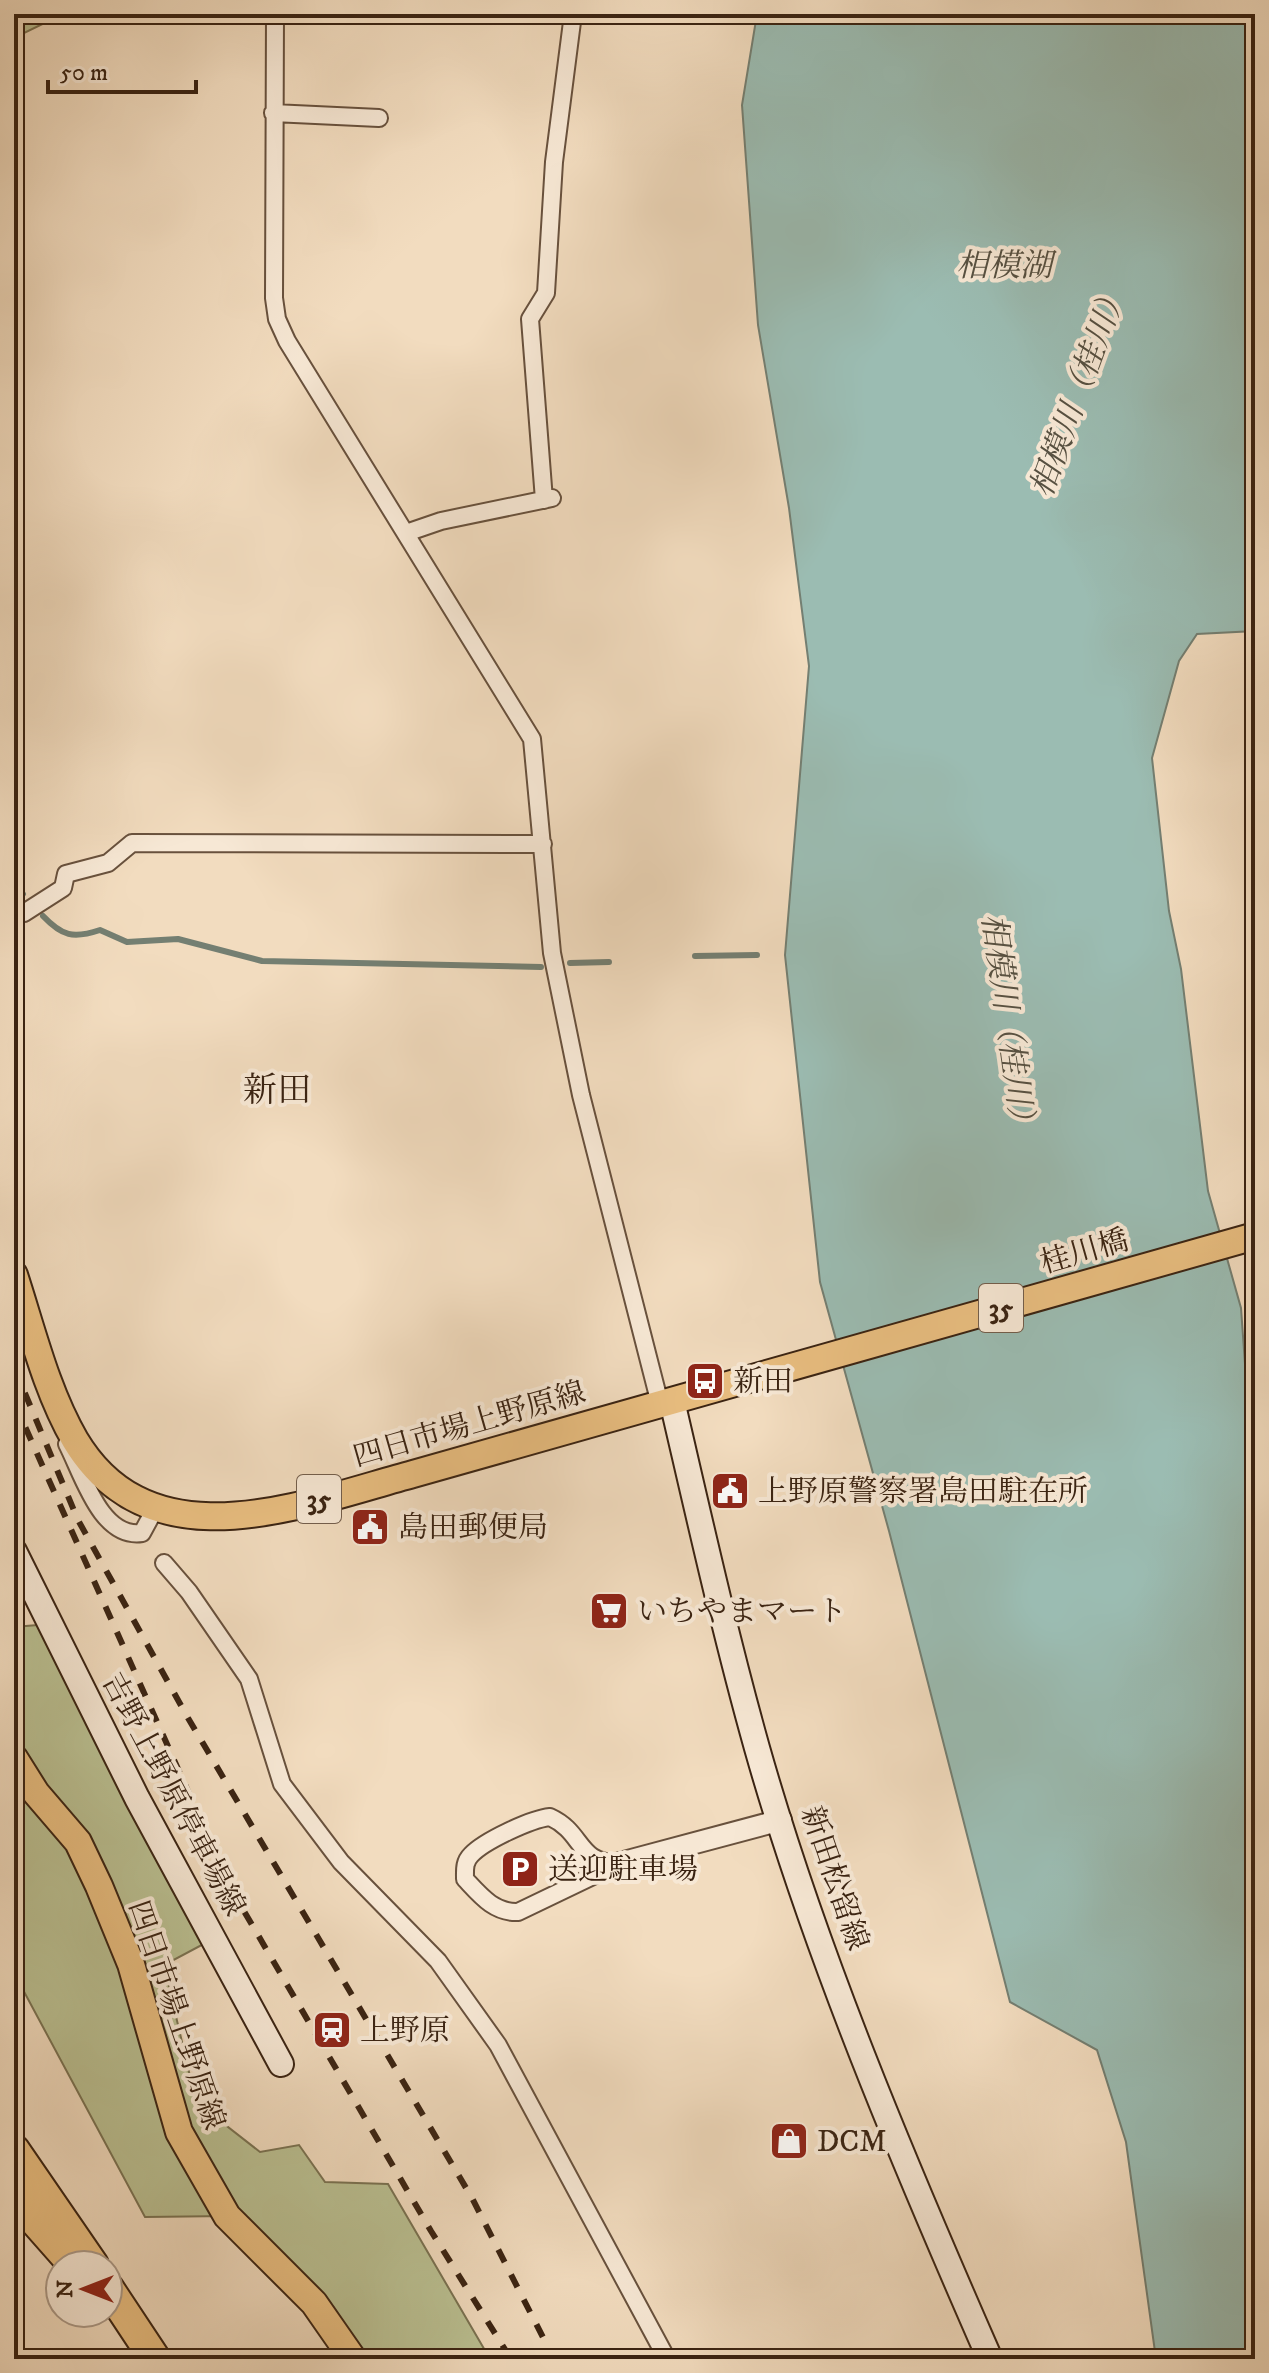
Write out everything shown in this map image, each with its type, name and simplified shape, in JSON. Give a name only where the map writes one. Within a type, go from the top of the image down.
[{"type":"highway","points":[[14,2150],[82,2249]]},
{"type":"highway","points":[[14,2197],[60,2249]]},
{"type":"highway","points":[[124,2312],[155,2359]]},
{"type":"highway","points":[[123,2329],[143,2359]]},
{"type":"main road","name":"桂川橋","points":[[746,1380],[1255,1236]]},
{"type":"main road","name":"四日市場上野原線","points":[[14,1275],[39,1356],[74,1438],[91,1463],[116,1487],[155,1509],[188,1517],[243,1516],[413,1474],[746,1380]]},
{"type":"main road","name":"新田松留線","points":[[666,1402],[758,1750],[806,1901],[930,2223],[990,2359]]},
{"type":"main road","name":"吉野上野原停車場線","points":[[14,1551],[137,1798],[281,2064]]},
{"type":"main road","name":"四日市場上野原線","points":[[14,1758],[36,1793],[78,1842],[99,1886],[131,1964],[179,2132],[227,2216],[314,2303],[353,2359]]},
{"type":"street","points":[[275,14],[273,113],[277,319],[287,341],[532,739],[552,953],[578,1080],[666,1402]]},
{"type":"street","points":[[406,533],[441,521],[548,499],[530,319],[546,293],[554,162],[573,14]]},
{"type":"street","points":[[273,113],[379,118]]},
{"type":"street","points":[[14,912],[24,913],[63,888],[66,874],[108,863],[132,843],[543,844]]},
{"type":"street","points":[[14,1318],[46,1405],[110,1524],[128,1535],[142,1533],[155,1509]]},
{"type":"street","points":[[164,1563],[189,1592],[249,1679],[282,1784],[341,1862],[438,1961],[498,2045],[667,2359]]},
{"type":"street","points":[[620,1863],[603,1864],[589,1857],[568,1825],[550,1817],[535,1819],[472,1853],[465,1863],[465,1879],[485,1901],[503,1911],[518,1912],[620,1863],[781,1820]]},
{"type":"green space","points":[[14,14],[63,14],[14,38]]},
{"type":"green space","points":[[50,1624],[213,1939],[164,1965],[196,2102],[260,2152],[299,2145],[325,2182],[388,2184],[490,2359],[353,2359],[227,2216],[145,2217],[14,1973],[14,1627]]},
{"type":"water","name":"相模湖","points":[[757,14],[1255,14],[1255,631],[1197,634],[1179,661],[1152,758],[1169,911],[1181,969],[1208,1191],[1241,1308],[1255,1504],[1255,2359],[1156,2359],[1126,2142],[1097,2050],[1010,2002],[889,1531],[820,1282],[785,955],[809,666],[789,508],[758,325],[742,105]]},
{"type":"waterway","points":[[14,885],[23,894]]},
{"type":"waterway","points":[[43,916],[68,934],[100,930],[127,942],[178,939],[262,961],[541,967]]},
{"type":"waterway","points":[[695,956],[757,955]]},
{"type":"waterway","points":[[570,963],[609,962]]},
{"type":"railway","points":[[14,1367],[78,1520],[188,1718],[472,2198],[554,2359]]},
{"type":"railway","points":[[14,1402],[234,1894],[431,2231],[511,2359]]},
{"type":"place","name":"新田","points":[[705,1381]]},
{"type":"place","name":"上野原警察署島田駐在所","points":[[730,1491]]},
{"type":"place","name":"島田郵便局","points":[[370,1527]]},
{"type":"place","name":"いちやまマート","points":[[609,1611]]},
{"type":"place","name":"送迎駐車場","points":[[520,1869]]},
{"type":"place","name":"上野原","points":[[332,2030]]},
{"type":"place","name":"DCM","points":[[789,2141]]},
{"type":"district","name":"新田","points":[[277,1089]]},
{"type":"water label","name":"相模川（桂川）","points":[[1078,390]]},
{"type":"water label","name":"相模川（桂川）","points":[[1009,1025]]}]
